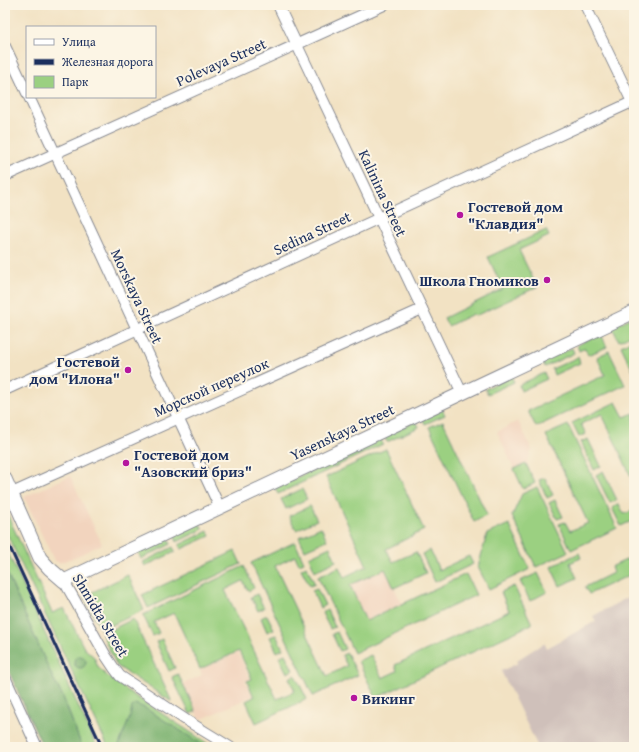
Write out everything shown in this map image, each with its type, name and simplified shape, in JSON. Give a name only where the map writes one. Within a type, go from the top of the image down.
[{"type":"street","name":"Kalinina Street","points":[[278,5],[462,393]]},
{"type":"street","name":"Polevaya Street","points":[[5,176],[384,5]]},
{"type":"street","points":[[585,5],[633,104]]},
{"type":"street","points":[[5,46],[26,91]]},
{"type":"street","name":"Morskaya Street","points":[[29,98],[220,508]]},
{"type":"street","name":"Sedina Street","points":[[5,390],[379,218],[633,104]]},
{"type":"street","name":"Морской переулок","points":[[12,493],[422,309]]},
{"type":"street","name":"Yasenskaya Street","points":[[64,581],[634,312]]},
{"type":"street","name":"Shmidta Street","points":[[5,479],[40,558],[64,581],[106,656],[120,676],[230,747]]},
{"type":"street","points":[[5,677],[37,747]]},
{"type":"shaded area","points":[[518,421],[532,450],[526,464],[514,469],[497,432]]},
{"type":"shaded area","points":[[70,476],[102,544],[59,563],[54,560],[24,497]]},
{"type":"shaded area","points":[[385,568],[402,604],[366,621],[350,585]]},
{"type":"shaded area","points":[[634,594],[634,747],[538,747],[501,671],[518,663],[517,660],[544,643],[547,648],[596,621],[593,616]]},
{"type":"shaded area","points":[[238,653],[250,679],[245,681],[252,696],[199,719],[183,684],[202,675],[200,670]]},
{"type":"green space","points":[[546,230],[549,236],[519,250],[537,287],[475,316],[473,314],[448,326],[444,318],[503,289],[488,257]]},
{"type":"green space","points":[[634,316],[634,333],[619,341],[612,327]]},
{"type":"green space","points":[[601,334],[607,347],[588,355],[585,348],[579,351],[577,345]]},
{"type":"green space","points":[[634,339],[634,373],[621,346]]},
{"type":"green space","points":[[572,348],[574,353],[545,367],[542,361]]},
{"type":"green space","points":[[609,351],[625,385],[536,427],[528,411],[605,375],[597,357]]},
{"type":"green space","points":[[578,357],[580,363],[554,375],[552,369]]},
{"type":"green space","points":[[544,373],[547,379],[521,391],[519,385]]},
{"type":"green space","points":[[511,376],[514,382],[488,394],[485,389]]},
{"type":"green space","points":[[616,402],[624,417],[634,413],[634,483],[602,414],[581,424],[586,434],[579,437],[572,423]]},
{"type":"green space","points":[[442,409],[445,415],[425,424],[422,418]]},
{"type":"green space","points":[[416,421],[419,427],[387,442],[384,436]]},
{"type":"green space","points":[[443,421],[487,515],[474,522],[429,427]]},
{"type":"green space","points":[[568,425],[617,528],[571,550],[559,524],[565,522],[570,531],[588,523],[546,435]]},
{"type":"green space","points":[[380,438],[383,444],[278,494],[275,488]]},
{"type":"green space","points":[[588,439],[601,466],[594,470],[581,442]]},
{"type":"green space","points":[[386,449],[424,530],[386,549],[393,562],[416,552],[426,573],[394,588],[385,569],[350,585],[366,621],[466,574],[476,595],[354,653],[318,577],[339,567],[344,577],[367,566],[326,477]]},
{"type":"green space","points":[[526,464],[535,483],[523,489],[514,469]]},
{"type":"green space","points":[[603,471],[617,500],[610,503],[596,475]]},
{"type":"green space","points":[[545,478],[553,495],[547,498],[539,480]]},
{"type":"green space","points":[[537,487],[568,552],[536,567],[512,516],[522,494]]},
{"type":"green space","points":[[302,489],[307,499],[286,509],[281,499]]},
{"type":"green space","points":[[555,500],[563,517],[557,519],[549,503]]},
{"type":"green space","points":[[619,504],[624,514],[634,510],[634,520],[621,526],[612,508]]},
{"type":"green space","points":[[310,506],[317,520],[296,530],[289,516]]},
{"type":"green space","points":[[5,509],[52,613],[64,608],[84,648],[94,657],[98,667],[106,675],[135,696],[213,747],[108,747],[5,530]]},
{"type":"green space","points":[[199,523],[203,529],[177,542],[174,535]]},
{"type":"green space","points":[[509,524],[530,569],[489,589],[478,567],[487,534]]},
{"type":"green space","points":[[321,527],[327,540],[305,550],[299,537]]},
{"type":"green space","points":[[208,531],[210,536],[181,549],[179,545]]},
{"type":"green space","points":[[168,538],[171,544],[141,559],[138,552]]},
{"type":"green space","points":[[295,542],[304,562],[299,564],[295,556],[275,566],[327,676],[347,666],[342,655],[347,653],[358,675],[313,696],[251,563]]},
{"type":"green space","points":[[5,546],[97,747],[82,747],[63,697],[51,674],[5,569]]},
{"type":"green space","points":[[173,547],[175,552],[145,566],[143,562]]},
{"type":"green space","points":[[330,547],[336,561],[315,571],[309,557]]},
{"type":"green space","points":[[430,550],[439,570],[469,556],[473,564],[435,582],[422,554]]},
{"type":"green space","points":[[235,551],[241,564],[148,608],[142,595]]},
{"type":"green space","points":[[579,553],[581,558],[570,563],[577,578],[560,586],[551,567]]},
{"type":"green space","points":[[634,556],[634,573],[589,594],[585,587],[613,573],[611,567]]},
{"type":"green space","points":[[244,566],[254,588],[248,591],[243,581],[225,590],[277,699],[295,691],[289,678],[295,675],[307,699],[256,723],[246,701],[254,697],[247,681],[252,679],[239,651],[200,669],[174,613],[154,622],[159,633],[153,636],[143,615]]},
{"type":"green space","points":[[306,566],[315,584],[310,586],[301,569]]},
{"type":"green space","points":[[5,569],[51,674],[63,697],[82,747],[43,747],[5,663]]},
{"type":"green space","points":[[538,573],[547,592],[530,601],[520,581]]},
{"type":"green space","points":[[128,575],[144,610],[101,630],[84,596]]},
{"type":"green space","points":[[514,586],[532,624],[376,698],[358,661],[371,655],[382,678],[397,671],[395,665],[509,611],[501,592]]},
{"type":"green space","points":[[317,589],[325,605],[320,608],[312,591]]},
{"type":"green space","points":[[257,594],[264,608],[258,611],[251,597]]},
{"type":"green space","points":[[327,610],[335,627],[330,629],[322,613]]},
{"type":"green space","points":[[267,615],[274,629],[267,632],[261,618]]},
{"type":"green space","points":[[133,619],[172,702],[117,666],[102,634]]},
{"type":"green space","points":[[337,632],[345,649],[340,651],[332,634]]},
{"type":"green space","points":[[276,635],[283,649],[277,652],[270,637]]},
{"type":"green space","points":[[162,639],[175,668],[169,671],[156,642]]},
{"type":"green space","points":[[285,654],[293,670],[287,673],[279,657]]},
{"type":"green space","points":[[80,656],[84,658],[86,662],[84,666],[80,668],[76,666],[74,662],[76,658]]},
{"type":"green space","points":[[178,674],[196,711],[190,714],[172,677]]},
{"type":"green space","points":[[135,704],[145,708],[206,747],[118,747],[130,717],[132,707]]},
{"type":"railway","points":[[5,537],[102,747]]},
{"type":"place","name":"Гостевой дом \"Клавдия\"","points":[[460,215]]},
{"type":"place","name":"Школа Гномиков","points":[[547,280]]},
{"type":"place","name":"Гостевой дом \"Илона\"","points":[[128,370]]},
{"type":"place","name":"Гостевой дом \"Азовский бриз\"","points":[[126,463]]},
{"type":"place","name":"Викинг","points":[[354,698]]}]
